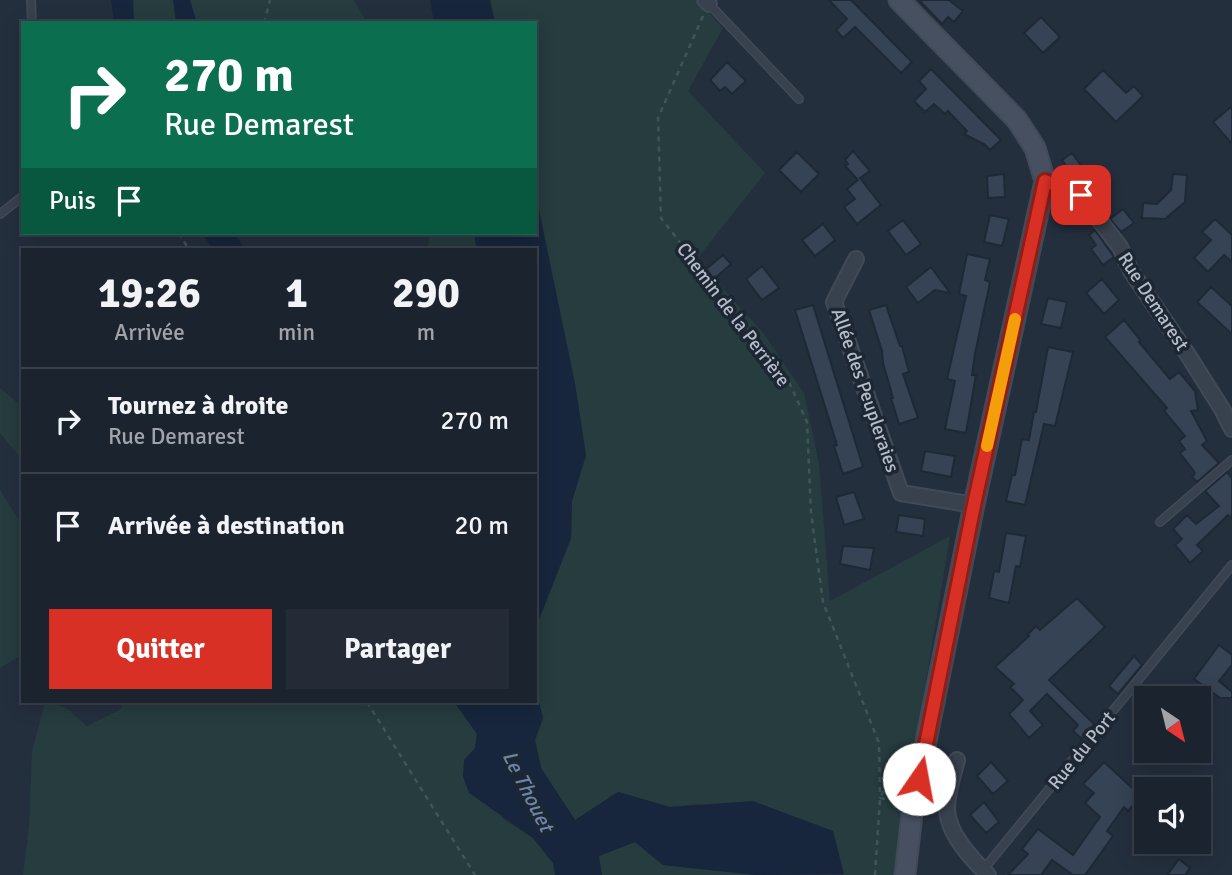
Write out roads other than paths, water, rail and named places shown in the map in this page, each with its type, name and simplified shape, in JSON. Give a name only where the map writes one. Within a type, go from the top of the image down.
[{"type":"street","points":[[899,0],[1017,120],[1035,148],[1045,181],[974,505],[913,805],[905,875]]},
{"type":"street","name":"Rue Demarest","points":[[1045,181],[1081,195],[1120,247],[1130,271],[1188,355],[1227,406],[1232,429]]},
{"type":"street","name":"Allée des Peupleraies","points":[[856,259],[834,302],[901,493],[974,505]]},
{"type":"street","points":[[957,760],[947,807],[949,824],[965,849],[986,873]]},
{"type":"lane","points":[[31,0],[32,21]]},
{"type":"lane","points":[[707,2],[799,99]]},
{"type":"lane","points":[[0,214],[21,198]]},
{"type":"lane","points":[[1160,522],[1232,460]]},
{"type":"lane","name":"Rue du Port","points":[[986,873],[1232,565]]},
{"type":"water","points":[[111,0],[133,0],[134,21],[114,21]]},
{"type":"water","points":[[173,0],[190,0],[196,21],[176,21]]},
{"type":"water","points":[[430,0],[490,0],[495,21],[434,21]]},
{"type":"water","points":[[537,201],[575,384],[586,455],[572,501],[571,538],[537,624],[537,248],[477,248],[474,235],[537,235]]},
{"type":"water","points":[[203,235],[235,235],[245,248],[212,248]]},
{"type":"water","name":"Le Thouet","points":[[537,695],[543,718],[535,740],[541,768],[575,820],[618,792],[670,807],[753,801],[833,831],[844,874],[757,875],[663,865],[635,842],[599,856],[602,875],[555,875],[553,863],[533,838],[469,793],[463,776],[464,760],[475,748],[477,734],[455,703],[537,703]]}]
